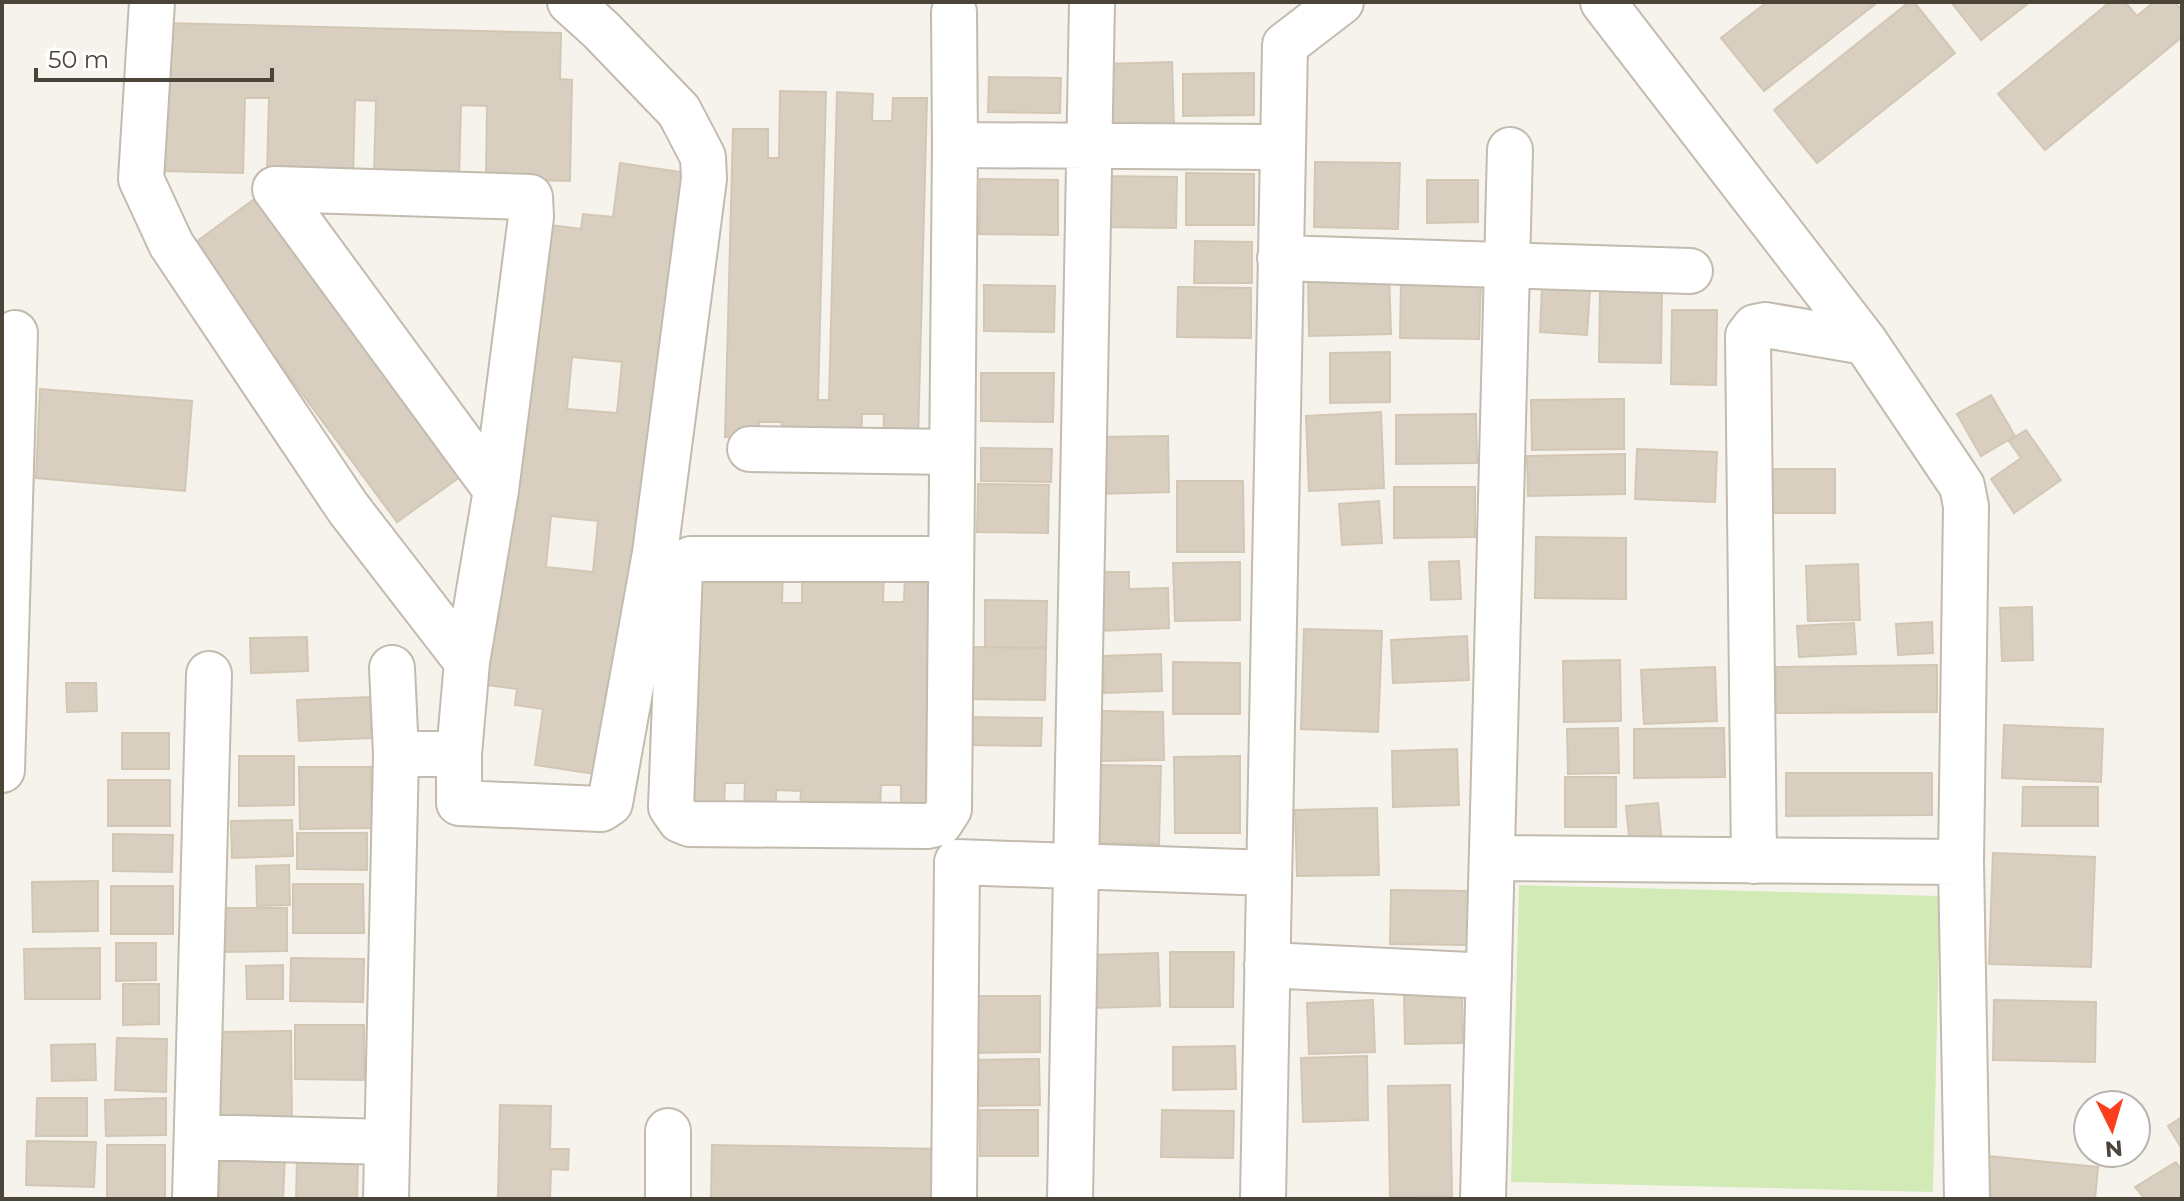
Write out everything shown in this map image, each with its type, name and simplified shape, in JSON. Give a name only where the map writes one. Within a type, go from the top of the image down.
[{"type":"street","points":[[152,2],[141,179],[171,244],[348,508],[467,662]]},
{"type":"street","points":[[395,803],[601,809],[610,803],[655,553],[704,179],[703,157],[679,111],[570,2]]},
{"type":"street","points":[[1070,1199],[1092,2]]},
{"type":"street","points":[[1263,1199],[1285,45],[1341,2]]},
{"type":"street","points":[[1603,2],[1865,342],[1962,486],[1966,506],[1961,862],[1967,1199]]},
{"type":"street","points":[[951,559],[691,559],[680,569],[671,807],[680,820],[706,825],[927,826],[940,823],[949,809],[955,145],[954,12]]},
{"type":"street","points":[[955,145],[1283,147]]},
{"type":"street","points":[[1483,1199],[1510,150]]},
{"type":"street","points":[[459,803],[459,754],[467,662],[496,490],[531,217],[530,197],[275,189],[496,490]]},
{"type":"street","points":[[1280,258],[1690,271]]},
{"type":"street","points":[[1754,861],[1748,336],[1755,327],[1765,325],[1865,342]]},
{"type":"street","points":[[2,742],[15,333]]},
{"type":"street","points":[[750,449],[952,452]]},
{"type":"street","points":[[386,1199],[396,754],[392,668]]},
{"type":"street","points":[[195,1199],[209,674]]},
{"type":"street","points":[[396,754],[459,754]]},
{"type":"street","points":[[1492,858],[1961,862]]},
{"type":"street","points":[[954,1199],[957,862],[1269,873]]},
{"type":"street","points":[[1267,965],[1489,976]]},
{"type":"street","points":[[668,1131],[668,1199]]},
{"type":"street","points":[[197,1137],[386,1142]]},
{"type":"green space","points":[[1519,885],[1940,896],[1933,1192],[1511,1182]]},
{"type":"building","points":[[1767,2],[1878,2],[1764,91],[1721,38]]},
{"type":"building","points":[[1909,2],[1914,2],[1955,53],[1817,163],[1774,110]]},
{"type":"building","points":[[1951,2],[2030,2],[1981,40]]},
{"type":"building","points":[[2110,2],[2125,2],[2137,16],[2154,2],[2175,2],[2182,11],[2182,37],[2045,150],[1998,94]]},
{"type":"building","points":[[164,23],[561,33],[560,79],[572,80],[570,181],[486,179],[487,106],[461,105],[459,179],[374,176],[376,101],[355,100],[353,176],[267,173],[269,98],[245,98],[243,173],[160,171]]},
{"type":"building","points":[[1172,62],[1174,128],[1109,130],[1107,64]]},
{"type":"building","points":[[1254,73],[1254,115],[1183,116],[1183,74]]},
{"type":"building","points":[[989,77],[1061,78],[1060,113],[988,112]]},
{"type":"building","points":[[780,91],[826,92],[818,400],[829,400],[837,92],[873,94],[872,121],[892,121],[893,98],[927,98],[918,441],[883,441],[884,414],[862,414],[861,440],[781,438],[782,422],[759,422],[759,438],[725,437],[733,129],[768,129],[768,158],[779,158]]},
{"type":"building","points":[[1315,162],[1400,163],[1398,229],[1314,227]]},
{"type":"building","points":[[620,163],[687,173],[602,775],[535,765],[543,709],[515,705],[517,689],[486,685],[551,225],[581,229],[583,214],[613,217]],"holes":[[[572,357],[622,362],[617,413],[567,409]],[[551,516],[598,521],[593,572],[546,567]]]},
{"type":"building","points":[[1186,173],[1254,174],[1254,225],[1186,225]]},
{"type":"building","points":[[1103,176],[1177,177],[1176,228],[1102,227]]},
{"type":"building","points":[[980,179],[1058,180],[1058,235],[979,234]]},
{"type":"building","points":[[1427,180],[1478,180],[1478,222],[1427,223]]},
{"type":"building","points":[[261,194],[467,472],[397,522],[192,245]]},
{"type":"building","points":[[1195,241],[1252,242],[1252,283],[1194,283]]},
{"type":"building","points":[[1389,272],[1391,334],[1309,336],[1308,274]]},
{"type":"building","points":[[1401,281],[1481,283],[1479,339],[1400,338]]},
{"type":"building","points":[[984,285],[1055,286],[1054,332],[984,331]]},
{"type":"building","points":[[1178,287],[1251,288],[1251,338],[1177,337]]},
{"type":"building","points":[[1542,288],[1590,290],[1587,335],[1540,332]]},
{"type":"building","points":[[1600,288],[1662,288],[1661,363],[1599,362]]},
{"type":"building","points":[[1672,310],[1717,310],[1716,385],[1671,384]]},
{"type":"building","points":[[1390,352],[1390,402],[1330,403],[1330,353]]},
{"type":"building","points":[[981,373],[1054,373],[1053,422],[981,421]]},
{"type":"building","points":[[40,389],[192,401],[185,491],[36,478]]},
{"type":"building","points":[[1991,395],[2015,436],[1981,456],[1957,414]]},
{"type":"building","points":[[1624,399],[1624,449],[1532,450],[1531,400]]},
{"type":"building","points":[[1381,412],[1384,488],[1309,491],[1306,416]]},
{"type":"building","points":[[1476,414],[1477,463],[1396,464],[1396,415]]},
{"type":"building","points":[[2026,430],[2061,480],[2014,513],[1991,479],[2021,458],[2009,441]]},
{"type":"building","points":[[1168,436],[1169,492],[1095,494],[1094,437]]},
{"type":"building","points":[[981,448],[1052,449],[1051,482],[981,481]]},
{"type":"building","points":[[1637,449],[1717,452],[1715,502],[1635,499]]},
{"type":"building","points":[[1625,454],[1625,494],[1528,496],[1527,456]]},
{"type":"building","points":[[1767,469],[1835,469],[1835,513],[1765,513]]},
{"type":"building","points":[[1177,481],[1243,481],[1244,552],[1177,552]]},
{"type":"building","points":[[978,484],[1049,485],[1048,533],[977,532]]},
{"type":"building","points":[[1394,487],[1475,487],[1475,537],[1394,538]]},
{"type":"building","points":[[1379,501],[1382,543],[1342,545],[1339,504]]},
{"type":"building","points":[[1536,537],[1626,538],[1626,599],[1535,598]]},
{"type":"building","points":[[1459,561],[1461,599],[1431,600],[1429,562]]},
{"type":"building","points":[[1240,562],[1240,620],[1175,621],[1173,563]]},
{"type":"building","points":[[1858,564],[1860,620],[1808,621],[1806,566]]},
{"type":"building","points":[[697,568],[783,570],[782,603],[802,603],[802,570],[884,572],[883,602],[904,602],[905,572],[940,573],[936,811],[901,810],[901,785],[881,785],[880,810],[800,808],[801,791],[776,790],[776,809],[744,808],[745,783],[725,783],[724,807],[693,807]]},
{"type":"building","points":[[1096,572],[1129,572],[1129,589],[1168,588],[1169,628],[1098,631]]},
{"type":"building","points":[[985,600],[1047,601],[1046,648],[985,647]]},
{"type":"building","points":[[2032,607],[2033,660],[2002,661],[2000,608]]},
{"type":"building","points":[[1932,622],[1933,653],[1898,655],[1896,624]]},
{"type":"building","points":[[1854,623],[1856,654],[1799,657],[1797,626]]},
{"type":"building","points":[[1304,629],[1382,631],[1378,732],[1301,729]]},
{"type":"building","points":[[1467,636],[1469,680],[1393,683],[1391,640]]},
{"type":"building","points":[[307,637],[308,671],[251,673],[250,638]]},
{"type":"building","points":[[969,647],[1046,648],[1045,700],[969,699]]},
{"type":"building","points":[[1161,654],[1162,691],[1104,693],[1103,656]]},
{"type":"building","points":[[1620,660],[1621,721],[1564,722],[1563,661]]},
{"type":"building","points":[[1173,662],[1240,663],[1240,714],[1173,714]]},
{"type":"building","points":[[1937,665],[1937,712],[1776,713],[1776,667]]},
{"type":"building","points":[[1715,667],[1717,721],[1644,724],[1641,670]]},
{"type":"building","points":[[66,683],[96,683],[97,711],[67,712]]},
{"type":"building","points":[[370,697],[372,738],[299,741],[297,700]]},
{"type":"building","points":[[1099,711],[1163,712],[1164,760],[1100,761]]},
{"type":"building","points":[[971,717],[1042,718],[1041,746],[971,745]]},
{"type":"building","points":[[2004,725],[2103,729],[2101,782],[2002,778]]},
{"type":"building","points":[[1618,728],[1619,773],[1568,774],[1567,729]]},
{"type":"building","points":[[1724,728],[1725,777],[1634,778],[1634,729]]},
{"type":"building","points":[[122,733],[169,733],[169,769],[122,769]]},
{"type":"building","points":[[1457,749],[1459,805],[1393,807],[1392,751]]},
{"type":"building","points":[[239,756],[294,756],[294,805],[239,806]]},
{"type":"building","points":[[1240,756],[1240,833],[1175,833],[1174,757]]},
{"type":"building","points":[[1097,765],[1161,766],[1159,844],[1095,843]]},
{"type":"building","points":[[299,767],[371,767],[372,828],[300,829]]},
{"type":"building","points":[[1786,773],[1932,773],[1932,815],[1786,816]]},
{"type":"building","points":[[1565,777],[1616,777],[1616,827],[1565,827]]},
{"type":"building","points":[[108,780],[170,780],[170,826],[108,826]]},
{"type":"building","points":[[2023,787],[2098,787],[2098,826],[2022,826]]},
{"type":"building","points":[[1658,803],[1662,844],[1630,847],[1626,806]]},
{"type":"building","points":[[1377,808],[1379,875],[1297,876],[1295,810]]},
{"type":"building","points":[[292,820],[293,856],[232,858],[231,821]]},
{"type":"building","points":[[297,833],[367,833],[367,870],[297,869]]},
{"type":"building","points":[[113,834],[173,835],[172,872],[113,871]]},
{"type":"building","points":[[1993,853],[2095,857],[2091,967],[1989,964]]},
{"type":"building","points":[[289,865],[290,905],[257,906],[256,866]]},
{"type":"building","points":[[98,881],[98,931],[33,932],[32,882]]},
{"type":"building","points":[[293,884],[363,884],[364,933],[293,933]]},
{"type":"building","points":[[111,886],[173,886],[173,934],[111,934]]},
{"type":"building","points":[[1391,890],[1469,891],[1467,945],[1390,944]]},
{"type":"building","points":[[217,908],[287,908],[287,951],[217,952]]},
{"type":"building","points":[[116,943],[156,943],[156,980],[116,981]]},
{"type":"building","points":[[100,948],[100,999],[25,999],[24,949]]},
{"type":"building","points":[[1170,952],[1234,952],[1233,1007],[1170,1007]]},
{"type":"building","points":[[1158,953],[1160,1006],[1092,1008],[1091,955]]},
{"type":"building","points":[[291,958],[364,959],[363,1002],[290,1001]]},
{"type":"building","points":[[283,965],[283,999],[247,999],[246,966]]},
{"type":"building","points":[[123,984],[159,984],[159,1024],[123,1025]]},
{"type":"building","points":[[1462,992],[1463,1043],[1405,1044],[1404,993]]},
{"type":"building","points":[[967,996],[1040,996],[1040,1052],[968,1053]]},
{"type":"building","points":[[1373,1000],[1375,1052],[1309,1054],[1307,1003]]},
{"type":"building","points":[[1994,1000],[2096,1002],[2095,1062],[1993,1060]]},
{"type":"building","points":[[295,1025],[364,1025],[364,1080],[295,1079]]},
{"type":"building","points":[[291,1031],[292,1128],[219,1130],[216,1032]]},
{"type":"building","points":[[117,1038],[167,1039],[166,1092],[115,1090]]},
{"type":"building","points":[[95,1044],[96,1080],[52,1081],[51,1045]]},
{"type":"building","points":[[1235,1046],[1236,1089],[1173,1090],[1173,1047]]},
{"type":"building","points":[[1367,1056],[1368,1120],[1303,1122],[1301,1058]]},
{"type":"building","points":[[1039,1059],[1040,1105],[970,1106],[969,1060]]},
{"type":"building","points":[[1450,1085],[1452,1196],[1390,1197],[1388,1086]]},
{"type":"building","points":[[37,1098],[87,1098],[87,1136],[36,1136]]},
{"type":"building","points":[[166,1098],[166,1135],[106,1136],[105,1100]]},
{"type":"building","points":[[500,1105],[551,1106],[550,1149],[569,1149],[568,1170],[551,1169],[550,1199],[498,1199]]},
{"type":"building","points":[[980,1110],[1038,1110],[1038,1156],[980,1156]]},
{"type":"building","points":[[1162,1110],[1234,1111],[1233,1158],[1161,1157]]},
{"type":"building","points":[[2182,1117],[2182,1149],[2168,1126]]},
{"type":"building","points":[[27,1141],[96,1142],[94,1187],[26,1185]]},
{"type":"building","points":[[107,1145],[165,1145],[165,1199],[107,1199]]},
{"type":"building","points":[[712,1145],[944,1149],[943,1199],[711,1199]]},
{"type":"building","points":[[221,1154],[285,1156],[283,1199],[219,1198]]},
{"type":"building","points":[[1988,1156],[2072,1164],[2072,1169],[2098,1169],[2095,1199],[1983,1199]]},
{"type":"building","points":[[297,1158],[358,1159],[357,1199],[296,1199]]},
{"type":"building","points":[[2176,1162],[2182,1171],[2182,1199],[2145,1199],[2135,1187]]}]
